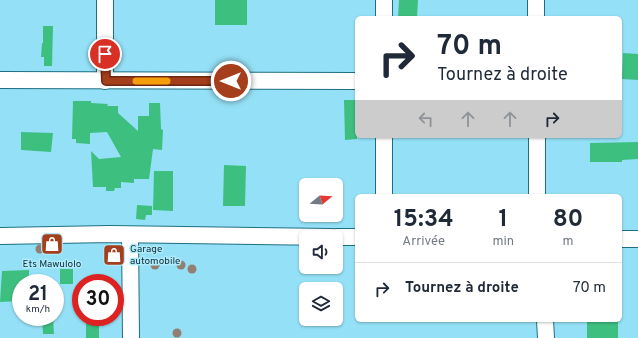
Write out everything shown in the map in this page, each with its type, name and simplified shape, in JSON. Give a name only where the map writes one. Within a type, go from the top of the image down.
[{"type":"street","points":[[105,0],[106,81]]},
{"type":"street","points":[[384,0],[384,16]]},
{"type":"street","points":[[536,0],[536,16]]},
{"type":"street","points":[[0,80],[355,81]]},
{"type":"street","points":[[384,138],[384,194]]},
{"type":"street","points":[[537,138],[537,194]]},
{"type":"street","points":[[0,236],[130,235],[299,237]]},
{"type":"street","points":[[130,235],[131,338]]},
{"type":"street","points":[[343,237],[355,237]]},
{"type":"street","points":[[622,239],[638,239]]},
{"type":"street","points":[[545,322],[546,338]]},
{"type":"building","points":[[215,0],[247,0],[247,25],[215,25]]},
{"type":"building","points":[[399,0],[418,0],[417,16],[398,16]]},
{"type":"building","points":[[43,26],[53,26],[52,66],[44,66],[44,57],[41,57]]},
{"type":"building","points":[[623,53],[638,54],[638,80],[622,79]]},
{"type":"building","points":[[344,100],[355,100],[355,138],[357,139],[345,140]]},
{"type":"building","points":[[73,101],[91,101],[91,103],[108,104],[107,106],[118,106],[118,113],[138,131],[138,116],[149,116],[149,103],[160,103],[161,129],[163,130],[162,150],[153,149],[149,179],[134,179],[134,183],[121,182],[121,188],[115,188],[114,191],[106,191],[106,187],[93,187],[91,151],[99,159],[121,157],[107,132],[90,133],[90,144],[76,143],[76,139],[72,139]]},
{"type":"building","points":[[21,132],[53,133],[51,152],[21,150]]},
{"type":"building","points":[[638,142],[638,159],[622,160],[622,162],[590,162],[590,143]]},
{"type":"building","points":[[224,165],[246,166],[245,206],[223,206]]},
{"type":"building","points":[[154,171],[173,171],[173,211],[153,210]]},
{"type":"building","points":[[137,205],[152,206],[152,215],[146,215],[145,220],[136,219]]},
{"type":"building","points":[[60,269],[73,269],[72,284],[64,284],[64,274],[60,274]]},
{"type":"building","points":[[29,270],[29,274],[12,274],[12,301],[0,302],[2,271]]},
{"type":"building","points":[[587,322],[618,322],[618,338],[587,338]]},
{"type":"building","points":[[43,326],[54,326],[54,334],[43,334]]},
{"type":"building","points":[[86,326],[99,326],[99,338],[86,338]]},
{"type":"slow traffic","points":[[136,81],[167,81]]},
{"type":"place","name":"Ets Mawulolo","points":[[52,244]]},
{"type":"place","name":"Garage automobile","points":[[114,255]]},
{"type":"route","points":[[105,54],[106,81],[231,81]]}]
